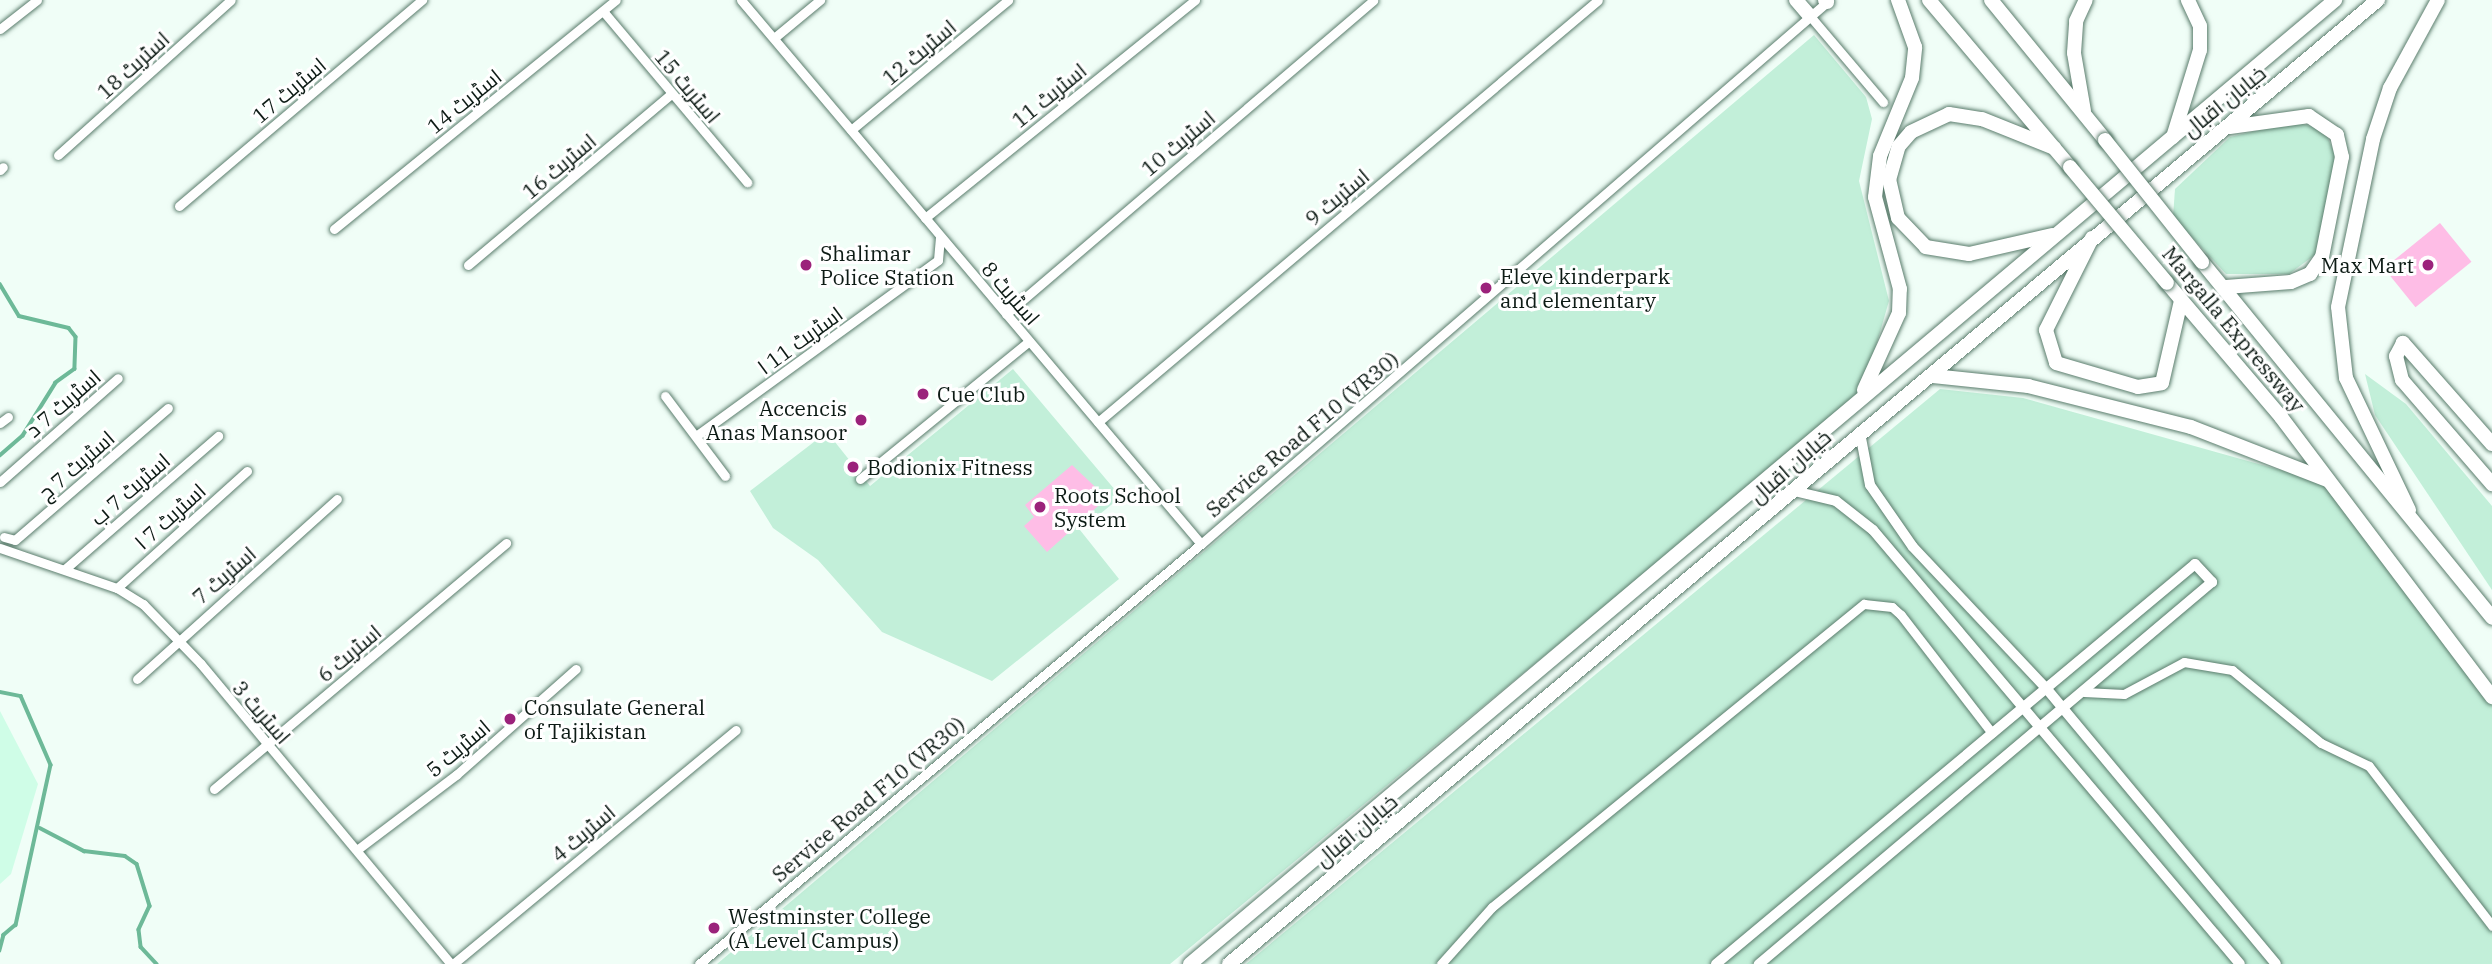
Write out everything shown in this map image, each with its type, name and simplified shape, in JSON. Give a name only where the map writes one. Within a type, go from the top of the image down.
[{"type":"main road","points":[[1796,0],[1810,16]]},
{"type":"main road","points":[[1862,394],[1899,313],[1900,289],[1875,197],[1880,156],[1912,78],[1915,47],[1898,0]]},
{"type":"main road","name":"Margalla Expressway","points":[[1929,0],[2167,283],[2328,481],[2492,697]]},
{"type":"main road","points":[[1991,0],[2084,114]]},
{"type":"main road","points":[[2084,114],[2074,53],[2076,21],[2086,0]]},
{"type":"main road","points":[[2172,138],[2200,50],[2200,26],[2188,0]]},
{"type":"main road","name":"خیابان اقبال","points":[[1190,964],[1862,394],[2335,0]]},
{"type":"main road","name":"خیابان اقبال","points":[[1229,964],[1860,433],[1933,376],[2092,237],[2378,0]]},
{"type":"main road","points":[[2409,510],[2346,378],[2338,307],[2373,139],[2390,88],[2438,0]]},
{"type":"main road","name":"Margalla Expressway","points":[[2084,114],[2202,262],[2226,287],[2409,510],[2492,618]]},
{"type":"main road","points":[[2054,148],[1982,118],[1939,116],[1899,146],[1889,180],[1898,218],[1926,247],[1969,254],[2055,234]]},
{"type":"main road","points":[[2226,128],[2309,116],[2337,135],[2342,157],[2322,257],[2310,274],[2282,283],[2226,287]]},
{"type":"main road","points":[[2092,237],[2046,330],[2056,363],[2138,387],[2162,383],[2181,301]]},
{"type":"main road","points":[[2492,444],[2403,343],[2396,356],[2402,380],[2492,484]]},
{"type":"main road","points":[[1933,376],[2028,386],[2191,427],[2328,481]]},
{"type":"street","points":[[0,29],[37,0]]},
{"type":"street","name":"اسٹریٹ 18","points":[[58,155],[231,0]]},
{"type":"street","name":"اسٹریٹ 17","points":[[180,206],[422,0]]},
{"type":"street","name":"اسٹریٹ 14","points":[[334,229],[616,0]]},
{"type":"street","name":"اسٹریٹ 8","points":[[741,0],[1200,544]]},
{"type":"street","points":[[774,38],[820,0]]},
{"type":"street","name":"اسٹریٹ 12","points":[[851,130],[1009,0]]},
{"type":"street","name":"اسٹریٹ 11","points":[[925,218],[1195,0]]},
{"type":"street","name":"اسٹریٹ 10","points":[[1006,314],[1373,0]]},
{"type":"street","name":"اسٹریٹ 9","points":[[1098,422],[1598,0]]},
{"type":"street","name":"Service Road F10 (VR30)","points":[[699,964],[1200,544],[1794,33],[1826,1]]},
{"type":"street","name":"اسٹریٹ 15","points":[[603,10],[747,182]]},
{"type":"street","points":[[1810,16],[1883,102]]},
{"type":"street","name":"اسٹریٹ 16","points":[[468,265],[671,94]]},
{"type":"street","name":"اسٹریٹ 11 ا","points":[[696,436],[938,260],[940,237]]},
{"type":"street","points":[[860,479],[1029,341]]},
{"type":"street","name":"اسٹریٹ 7 د","points":[[0,482],[118,379]]},
{"type":"street","points":[[665,396],[725,476]]},
{"type":"street","name":"اسٹریٹ 7 ج","points":[[2,534],[15,541],[168,408]]},
{"type":"street","points":[[1860,433],[1877,500],[2046,688],[2276,964]]},
{"type":"street","name":"اسٹریٹ 7 ب","points":[[65,569],[218,436]]},
{"type":"street","name":"اسٹریٹ 7 ا","points":[[117,587],[247,471]]},
{"type":"street","points":[[1794,491],[1836,500],[1858,515],[2240,964]]},
{"type":"street","name":"اسٹریٹ 7","points":[[137,679],[179,638],[337,499]]},
{"type":"street","points":[[0,548],[2,534]]},
{"type":"street","name":"اسٹریٹ 6","points":[[214,789],[506,543]]},
{"type":"street","name":"اسٹریٹ 3","points":[[0,548],[117,587],[179,638],[452,964]]},
{"type":"street","points":[[1716,964],[2195,564],[2211,582],[2040,730],[1759,964]]},
{"type":"street","points":[[1441,964],[1492,907],[1864,604],[1892,607],[1901,615],[1992,733]]},
{"type":"street","points":[[2084,692],[2124,694],[2184,662],[2232,670],[2321,743],[2369,766],[2492,926]]},
{"type":"street","name":"اسٹریٹ 5","points":[[358,849],[456,775],[576,669]]},
{"type":"street","name":"اسٹریٹ 4","points":[[452,964],[736,730]]},
{"type":"shaded area","points":[[1814,35],[1866,97],[1872,119],[1859,181],[1889,301],[1862,394],[1170,964],[717,964]]},
{"type":"shaded area","points":[[2295,122],[2324,130],[2336,156],[2316,254],[2289,274],[2226,274],[2173,217],[2175,189],[2230,137]]},
{"type":"shaded area","points":[[1013,369],[1121,497],[1080,530],[1119,579],[992,681],[882,632],[818,560],[773,528],[750,491],[827,432],[870,486]]},
{"type":"shaded area","points":[[2365,374],[2406,404],[2492,506],[2492,590],[2375,415]]},
{"type":"shaded area","points":[[1940,389],[2023,398],[2323,482],[2492,685],[2492,964],[1246,964]]},
{"type":"shaded area","points":[[0,711],[38,784],[11,874],[0,884]]},
{"type":"building","name":"Max Mart","points":[[2440,223],[2471,262],[2416,307],[2384,268]]},
{"type":"building","name":"Roots School System","points":[[1072,465],[1107,498],[1047,552],[1024,526],[1034,517],[1025,505]]},
{"type":"waterway","points":[[0,284],[19,316],[69,328],[76,337],[75,369],[56,383],[23,436],[0,456]]},
{"type":"waterway","points":[[0,692],[21,696],[51,765],[16,925],[4,935],[0,950]]},
{"type":"waterway","points":[[40,828],[84,851],[125,856],[137,864],[150,906],[139,930],[141,947],[157,964]]},
{"type":"place","name":"Shalimar Police Station","points":[[806,265]]},
{"type":"place","name":"Max Mart","points":[[2428,265]]},
{"type":"place","name":"Eleve kinderpark and elementary","points":[[1486,288]]},
{"type":"place","name":"Cue Club","points":[[923,394]]},
{"type":"place","name":"Accencis Anas Mansoor","points":[[861,420]]},
{"type":"place","name":"Bodionix Fitness","points":[[853,467]]},
{"type":"place","name":"Roots School System","points":[[1040,507]]},
{"type":"place","name":"Consulate General of Tajikistan","points":[[510,719]]},
{"type":"place","name":"Westminster College (A Level Campus)","points":[[714,928]]}]
